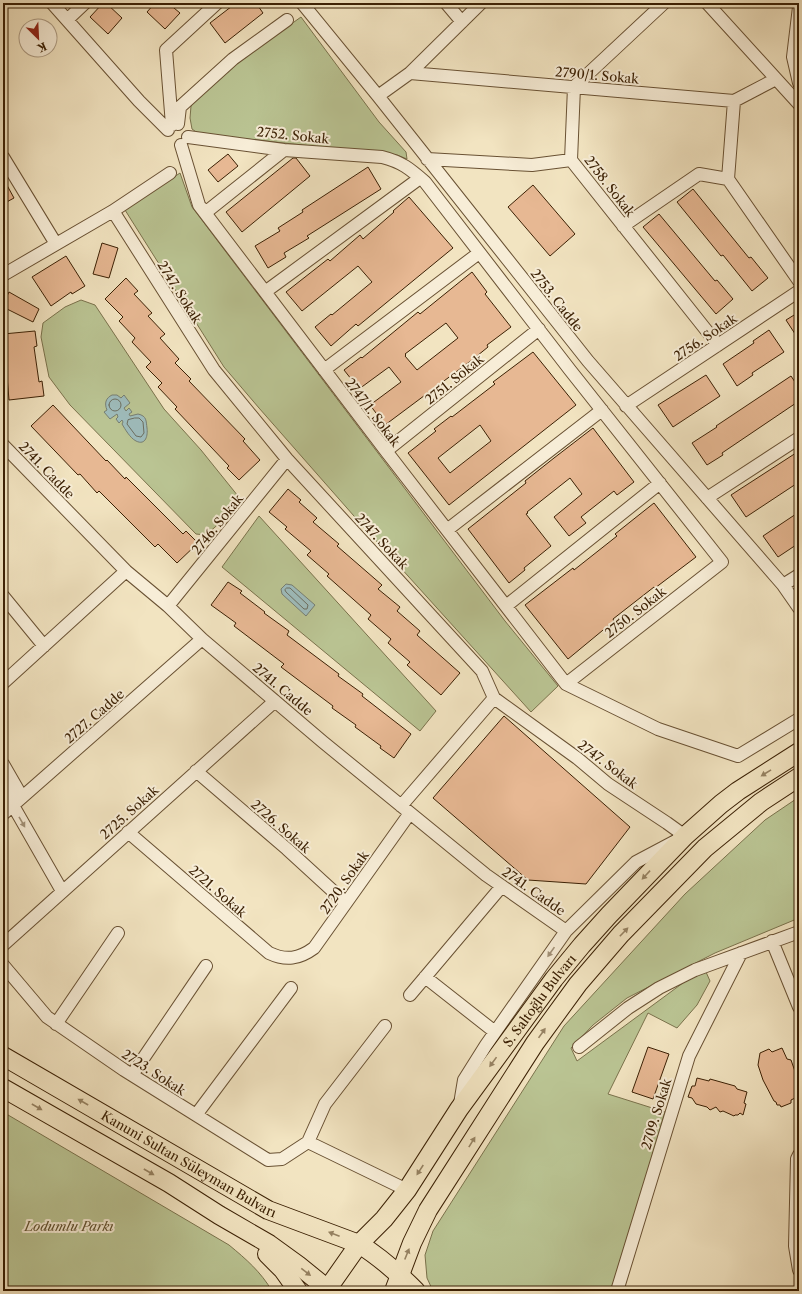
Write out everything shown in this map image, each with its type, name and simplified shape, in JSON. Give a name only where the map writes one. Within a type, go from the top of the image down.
[{"type":"main road","name":"S. Saltoğlu Bulvarı","points":[[328,1290],[359,1244],[384,1219],[407,1190],[459,1109],[508,1042],[564,968],[609,915],[685,836],[721,804],[738,791],[799,752]]},
{"type":"main road","name":"S. Saltoğlu Bulvarı","points":[[397,1283],[412,1242],[428,1210],[535,1043],[578,984],[621,934],[706,848],[746,813],[799,777]]},
{"type":"main road","name":"Kanuni Sultan Süleyman Bulvarı","points":[[3,1056],[268,1210],[359,1244],[380,1259],[397,1283],[416,1291]]},
{"type":"main road","points":[[3,1088],[169,1183],[274,1248],[328,1290]]},
{"type":"main road","points":[[246,1231],[283,1270],[298,1291]]},
{"type":"street","points":[[52,3],[139,101],[173,127],[183,126],[187,131],[184,141],[176,145],[170,140],[173,127],[180,107],[233,59],[287,20]]},
{"type":"street","points":[[67,20],[85,3]]},
{"type":"street","points":[[173,127],[166,50],[217,3]]},
{"type":"street","name":"2753. Cadde","points":[[302,3],[378,96],[588,361],[783,585],[799,608]]},
{"type":"street","points":[[446,3],[462,22]]},
{"type":"street","points":[[378,96],[410,73],[481,3]]},
{"type":"street","points":[[574,87],[664,3]]},
{"type":"street","points":[[707,3],[799,104]]},
{"type":"street","points":[[799,7],[793,57],[799,83]]},
{"type":"street","name":"2790/1. Sokak","points":[[410,73],[734,101]]},
{"type":"street","points":[[776,79],[734,101],[728,179],[799,281]]},
{"type":"street","name":"2758. Sokak","points":[[574,87],[571,160],[718,345]]},
{"type":"street","name":"2752. Sokak","points":[[184,141],[382,157],[396,160],[420,178]]},
{"type":"street","name":"2747/1. Sokak","points":[[184,141],[199,205],[566,684]]},
{"type":"street","points":[[205,213],[284,150]]},
{"type":"street","points":[[3,157],[56,244]]},
{"type":"street","points":[[427,159],[532,165],[571,160]]},
{"type":"street","points":[[3,274],[113,211],[170,173]]},
{"type":"street","points":[[623,226],[699,174],[728,179]]},
{"type":"street","points":[[265,292],[420,178],[425,182],[539,330],[660,483],[506,606]]},
{"type":"street","name":"2747. Sokak","points":[[113,211],[214,370],[288,459],[482,671],[494,698],[577,758],[608,784],[685,836]]},
{"type":"street","points":[[324,370],[479,253]]},
{"type":"street","name":"2756. Sokak","points":[[626,406],[799,291]]},
{"type":"street","name":"2751. Sokak","points":[[386,451],[539,330]]},
{"type":"street","points":[[447,530],[602,410]]},
{"type":"street","points":[[707,498],[799,438]]},
{"type":"street","name":"2741. Cadde","points":[[3,444],[126,570],[168,606],[202,639],[486,875],[566,930]]},
{"type":"street","name":"2746. Sokak","points":[[168,606],[288,459]]},
{"type":"street","name":"2750. Sokak","points":[[566,684],[722,562],[660,483]]},
{"type":"street","points":[[3,683],[126,570]]},
{"type":"street","points":[[783,585],[799,575]]},
{"type":"street","points":[[3,596],[44,646]]},
{"type":"street","name":"2727. Cadde","points":[[3,814],[202,639]]},
{"type":"street","points":[[566,684],[658,729],[738,756],[799,719]]},
{"type":"street","name":"2720. Sokak","points":[[294,958],[301,956],[314,948],[346,903],[405,809],[494,698]]},
{"type":"street","name":"2725. Sokak","points":[[3,945],[275,701]]},
{"type":"street","points":[[3,764],[22,798]]},
{"type":"street","name":"2726. Sokak","points":[[196,771],[287,848],[346,903]]},
{"type":"street","points":[[3,788],[62,891]]},
{"type":"street","name":"2721. Sokak","points":[[128,832],[269,953],[281,958],[294,958]]},
{"type":"street","points":[[459,1109],[464,1080],[495,1032],[566,930],[636,862],[685,836]]},
{"type":"street","points":[[410,995],[502,886]]},
{"type":"street","points":[[580,1047],[628,1008],[659,988],[695,970],[799,932]]},
{"type":"street","points":[[56,1024],[118,933]]},
{"type":"street","points":[[772,941],[799,1007]]},
{"type":"street","name":"2709. Sokak","points":[[617,1291],[688,1056],[741,953]]},
{"type":"street","name":"2723. Sokak","points":[[3,965],[47,1017],[56,1024],[132,1075],[268,1160],[282,1159],[308,1142]]},
{"type":"street","points":[[132,1075],[206,966]]},
{"type":"street","points":[[425,977],[495,1032]]},
{"type":"street","points":[[196,1115],[291,988]]},
{"type":"street","points":[[386,1026],[325,1104],[308,1142],[407,1190]]},
{"type":"street","points":[[799,1155],[797,1159],[795,1246],[799,1270]]},
{"type":"green space","points":[[301,17],[379,122],[406,152],[407,159],[397,155],[199,134],[192,129],[190,118],[191,106],[220,75]]},
{"type":"green space","points":[[180,173],[192,207],[505,621],[558,686],[531,712],[361,524],[224,367],[125,210]]},
{"type":"green space","points":[[81,300],[95,305],[164,409],[201,450],[238,496],[237,505],[206,535],[196,534],[70,405],[49,377],[41,337],[43,323],[65,307]]},
{"type":"green space","points":[[259,516],[436,711],[420,731],[222,567]]},
{"type":"green space","points":[[799,797],[799,918],[715,953],[627,998],[593,1025],[571,1048],[577,1061],[691,977],[706,972],[710,981],[697,1005],[677,1028],[648,1013],[608,1094],[665,1112],[613,1291],[433,1291],[427,1278],[425,1255],[433,1231],[564,1026],[685,894],[765,820]]},
{"type":"green space","name":"Lodumlu Parkı","points":[[3,1112],[229,1245],[258,1272],[272,1291],[3,1291]]},
{"type":"water","points":[[112,395],[117,395],[121,398],[124,395],[130,403],[124,408],[126,411],[129,408],[132,412],[129,414],[130,416],[138,414],[145,417],[147,437],[144,441],[139,442],[132,438],[122,424],[122,420],[119,423],[116,419],[118,417],[117,414],[110,419],[104,412],[107,410],[106,401]]},
{"type":"water","points":[[286,584],[292,585],[315,605],[306,616],[282,594],[281,589]]},
{"type":"building","points":[[103,3],[106,3],[122,18],[108,34],[90,17]]},
{"type":"building","points":[[155,3],[168,3],[180,13],[165,29],[147,12]]},
{"type":"building","points":[[236,3],[256,3],[263,13],[225,43],[210,23]]},
{"type":"building","points":[[228,154],[238,166],[218,182],[208,170]]},
{"type":"building","points":[[293,158],[296,158],[310,176],[242,232],[226,212]]},
{"type":"building","points":[[368,167],[381,189],[307,236],[309,238],[284,253],[286,257],[268,268],[255,246],[280,231],[278,228],[303,212],[302,210]]},
{"type":"building","points":[[3,178],[14,198],[3,204]]},
{"type":"building","points":[[533,185],[575,234],[550,256],[508,207]]},
{"type":"building","points":[[693,189],[749,258],[751,257],[768,278],[752,291],[677,202]]},
{"type":"building","points":[[409,197],[453,248],[358,326],[356,324],[331,346],[315,327],[372,282],[358,266],[302,311],[286,292],[328,259],[330,261],[360,235],[363,239]]},
{"type":"building","points":[[659,214],[715,281],[717,280],[733,299],[716,314],[643,227]]},
{"type":"building","points":[[102,243],[118,248],[109,278],[93,274]]},
{"type":"building","points":[[66,256],[85,286],[72,294],[71,292],[51,306],[32,277]]},
{"type":"building","points":[[472,272],[487,292],[485,294],[511,327],[487,345],[488,347],[472,360],[385,425],[370,405],[401,382],[389,367],[359,389],[344,370],[361,357],[362,358],[418,312],[420,314]],"holes":[[[446,323],[458,338],[417,370],[405,356],[405,354]]]},
{"type":"building","points":[[126,278],[138,291],[134,294],[152,313],[148,316],[165,334],[160,338],[179,359],[175,363],[191,379],[189,381],[245,439],[243,441],[260,460],[239,480],[227,468],[229,466],[175,409],[177,407],[158,387],[162,383],[146,367],[151,362],[132,342],[135,338],[119,321],[123,317],[105,299]]},
{"type":"building","points":[[9,292],[39,309],[33,322],[3,307]]},
{"type":"building","points":[[799,312],[799,340],[786,320]]},
{"type":"building","points":[[769,330],[784,352],[752,373],[753,375],[737,386],[723,364],[754,343],[753,341]]},
{"type":"building","points":[[35,331],[37,346],[34,347],[39,382],[42,381],[44,396],[9,400],[7,376],[3,377],[3,334]]},
{"type":"building","points":[[533,352],[576,405],[449,505],[408,453],[436,431],[434,429],[495,384],[493,382]],"holes":[[[480,425],[491,441],[450,473],[438,458]]]},
{"type":"building","points":[[706,375],[720,396],[673,427],[658,405]]},
{"type":"building","points":[[791,376],[799,388],[799,401],[722,453],[723,455],[707,465],[692,443]]},
{"type":"building","points":[[53,405],[106,461],[107,460],[125,479],[126,477],[183,534],[186,531],[198,543],[177,563],[158,544],[155,547],[99,491],[97,493],[80,474],[78,475],[31,426]]},
{"type":"building","points":[[593,428],[634,482],[617,495],[614,491],[581,517],[586,523],[569,536],[554,517],[582,494],[570,478],[527,512],[528,513],[526,514],[551,546],[524,568],[525,570],[509,583],[468,529],[526,483],[525,481]]},
{"type":"building","points":[[799,451],[799,482],[746,517],[731,495]]},
{"type":"building","points":[[288,489],[301,500],[299,502],[317,518],[313,522],[339,544],[337,546],[382,585],[378,589],[400,607],[397,611],[420,631],[417,635],[460,673],[441,695],[407,665],[410,662],[388,643],[391,639],[368,619],[371,615],[327,576],[329,574],[307,555],[311,551],[285,529],[287,527],[269,512]]},
{"type":"building","points":[[654,503],[696,557],[613,619],[614,621],[568,659],[525,605],[573,568],[574,570],[617,536],[615,534]]},
{"type":"building","points":[[799,512],[799,543],[778,557],[763,536]]},
{"type":"building","points":[[228,582],[242,591],[240,593],[289,631],[287,635],[339,674],[338,676],[363,694],[362,696],[411,734],[394,758],[380,748],[381,746],[355,727],[356,725],[332,708],[333,706],[281,667],[284,664],[234,626],[236,623],[211,605]]},
{"type":"building","points":[[504,716],[630,827],[586,884],[528,880],[433,798]]},
{"type":"building","points":[[648,1047],[669,1054],[653,1099],[632,1092]]},
{"type":"building","points":[[782,1048],[787,1059],[791,1060],[798,1080],[796,1086],[799,1096],[791,1100],[791,1103],[781,1107],[774,1101],[763,1080],[758,1065],[760,1053],[769,1049],[772,1052]]},
{"type":"building","points":[[697,1078],[709,1081],[710,1079],[735,1086],[737,1089],[747,1092],[743,1115],[740,1113],[734,1116],[723,1111],[720,1112],[716,1107],[710,1110],[707,1107],[696,1104],[692,1098],[688,1097],[692,1086],[695,1086]]}]
